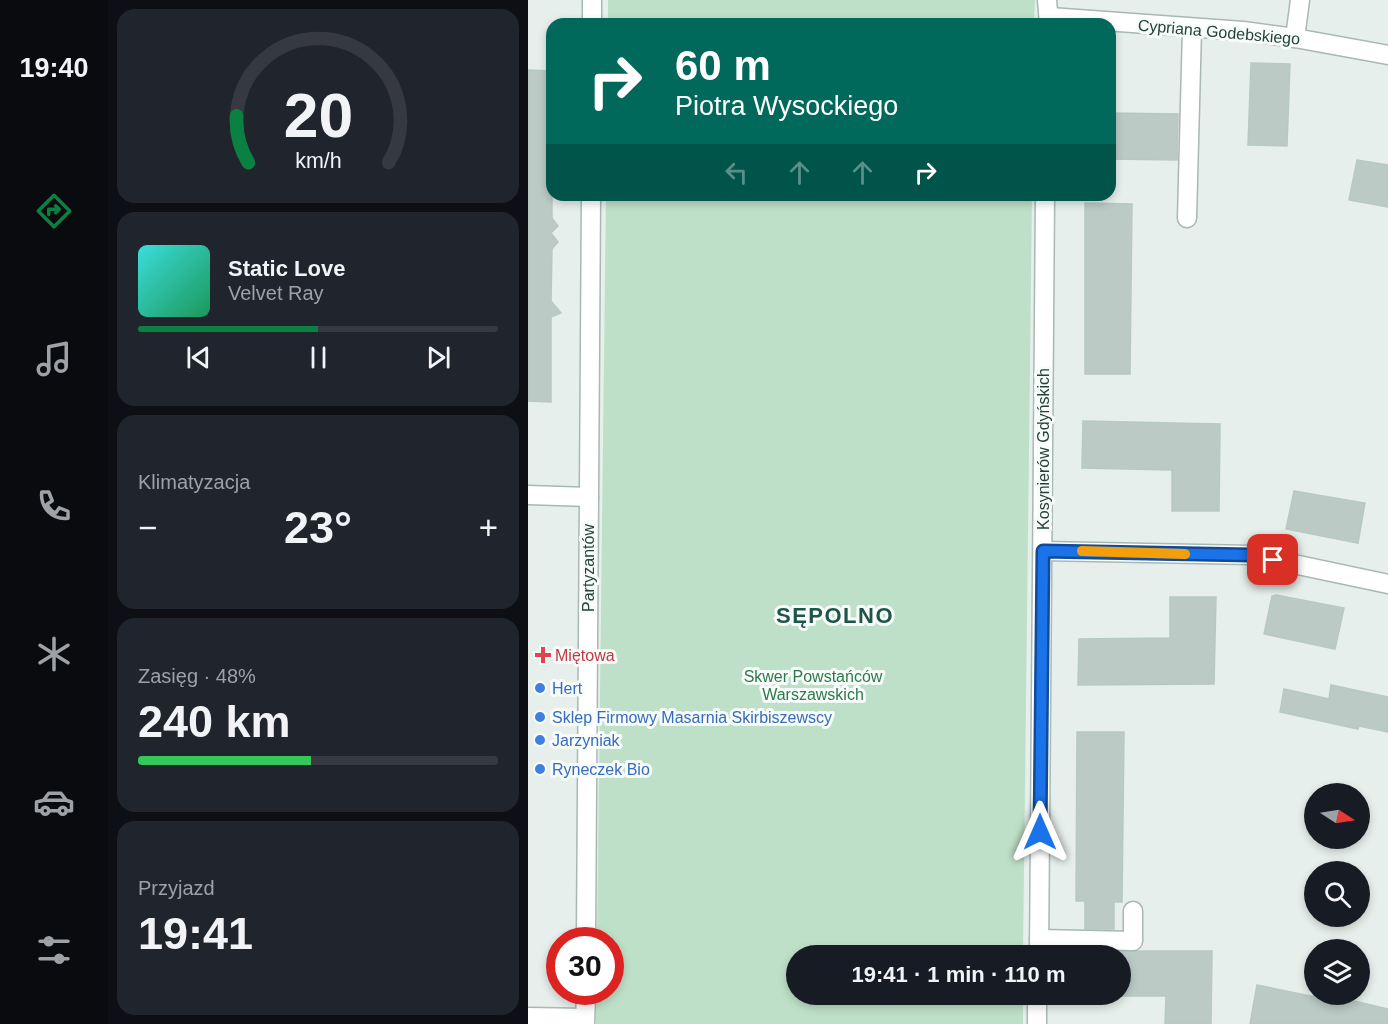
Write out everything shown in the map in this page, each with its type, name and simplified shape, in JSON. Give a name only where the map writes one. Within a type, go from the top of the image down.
[{"type":"street","points":[[592,0],[592,18]]},
{"type":"street","points":[[1295,38],[1300,0]]},
{"type":"street","name":"Cypriana Godebskiego","points":[[1049,14],[1090,18]]},
{"type":"street","name":"Cypriana Godebskiego","points":[[1116,21],[1295,38],[1388,55]]},
{"type":"street","points":[[1187,218],[1192,28]]},
{"type":"street","name":"Partyzantów","points":[[586,927],[591,201]]},
{"type":"street","name":"Kosynierów Gdyńskich","points":[[1039,945],[1045,201]]},
{"type":"street","points":[[528,495],[589,497]]},
{"type":"street","points":[[1043,551],[1251,555],[1388,584]]},
{"type":"street","points":[[1070,945],[1133,941],[1133,911]]},
{"type":"street","points":[[528,1017],[585,1021],[586,1005]]},
{"type":"street","points":[[1037,1005],[1037,1024]]},
{"type":"green space","points":[[608,0],[1035,0],[1034,18],[608,18]]},
{"type":"green space","name":"Skwer Powstańców Warszawskich","points":[[606,201],[1032,201],[1023,945],[786,945],[786,1005],[1023,1005],[1023,1024],[596,1024],[596,1005],[624,1005],[624,927],[597,927]]},
{"type":"building","points":[[1251,63],[1290,64],[1287,146],[1248,145]]},
{"type":"building","points":[[528,70],[546,71],[546,201],[552,201],[552,218],[558,226],[551,233],[558,242],[552,249],[551,301],[561,313],[551,317],[551,402],[528,401]]},
{"type":"building","points":[[1116,113],[1178,114],[1177,160],[1116,159]]},
{"type":"building","points":[[1357,160],[1388,165],[1388,207],[1349,200]]},
{"type":"building","points":[[1085,203],[1132,204],[1130,374],[1085,374]]},
{"type":"building","points":[[1083,421],[1220,424],[1219,511],[1172,511],[1172,470],[1082,468]]},
{"type":"building","points":[[1294,491],[1365,503],[1358,543],[1286,529]]},
{"type":"building","points":[[1272,596],[1344,608],[1335,649],[1264,634]]},
{"type":"building","points":[[1170,597],[1216,597],[1214,684],[1078,685],[1079,639],[1170,638]]},
{"type":"building","points":[[1331,685],[1388,697],[1388,732],[1359,726],[1358,729],[1280,712],[1284,689],[1329,699]]},
{"type":"building","points":[[1077,732],[1124,732],[1122,902],[1114,902],[1114,929],[1085,929],[1085,901],[1076,901]]},
{"type":"building","points":[[1131,951],[1212,951],[1211,1024],[1165,1024],[1166,996],[1131,996]]},
{"type":"building","points":[[1257,985],[1304,995],[1304,1005],[1370,1005],[1388,1009],[1388,1024],[1250,1024]]},
{"type":"slow traffic","points":[[1082,551],[1185,554]]},
{"type":"place","name":"Miętowa","points":[[543,655]]},
{"type":"place","name":"Hert","points":[[540,688]]},
{"type":"place","name":"Sklep Firmowy Masarnia Skirbiszewscy","points":[[540,717]]},
{"type":"place","name":"Jarzyniak","points":[[540,740]]},
{"type":"place","name":"Ryneczek Bio","points":[[540,769]]},
{"type":"district","name":"SĘPOLNO","points":[[835,615]]},
{"type":"route","points":[[1040,832],[1043,551],[1251,555],[1273,560]]}]
